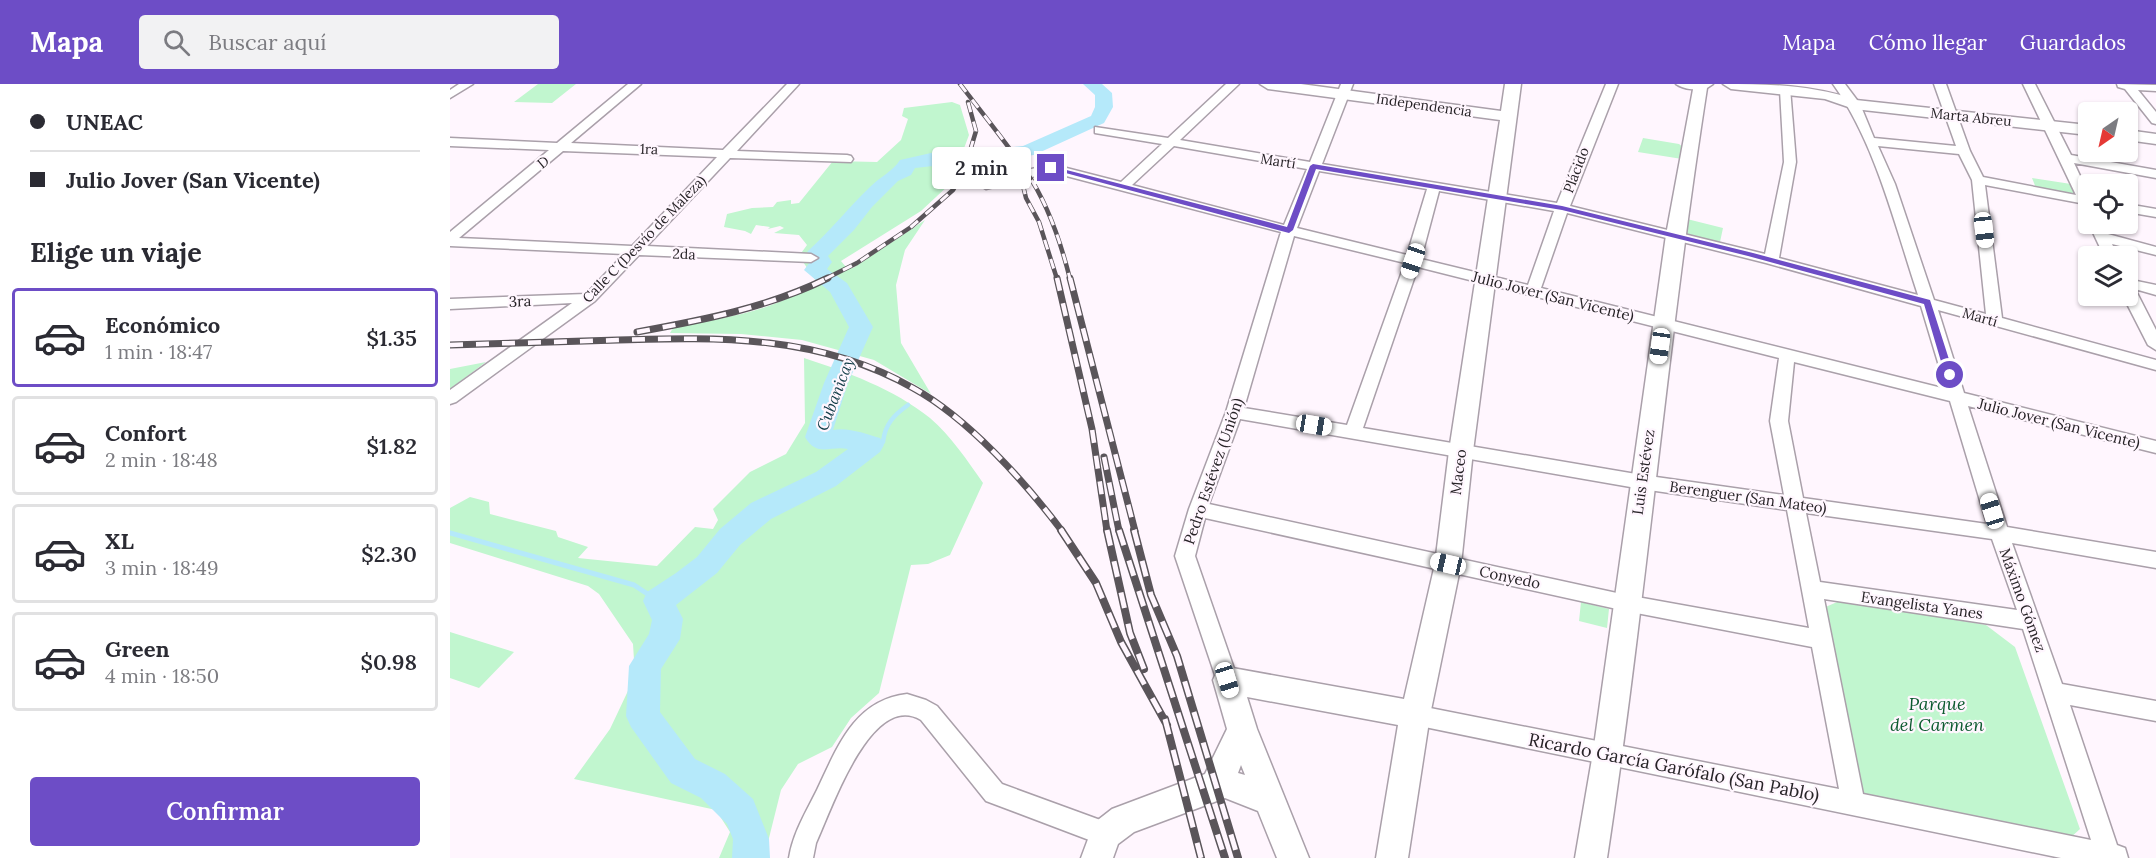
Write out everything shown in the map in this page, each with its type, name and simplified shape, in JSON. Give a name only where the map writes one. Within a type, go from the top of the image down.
[{"type":"main road","name":"Independencia","points":[[1268,84],[1346,89],[1509,117]]},
{"type":"main road","name":"Maceo","points":[[1392,858],[1415,715],[1448,564],[1461,451],[1513,84]]},
{"type":"main road","name":"Marta Abreu","points":[[1731,84],[1786,90],[1836,90],[1854,104],[2078,129]]},
{"type":"main road","name":"Luis Estévez","points":[[1591,858],[1608,753],[1696,85]]},
{"type":"main road","points":[[2138,137],[2156,139]]},
{"type":"main road","name":"Ricardo García Garófalo (San Pablo)","points":[[1227,680],[1415,715]]},
{"type":"main road","name":"Pedro Estévez (Unión)","points":[[1227,680],[1242,729],[1293,858]]},
{"type":"main road","points":[[1215,786],[1242,729]]},
{"type":"main road","points":[[1101,846],[1123,820],[1215,786],[1226,783],[1268,799]]},
{"type":"street","points":[[450,95],[467,84]]},
{"type":"street","name":"D","points":[[450,241],[635,84]]},
{"type":"street","name":"Calle C (Desvío de Maleza)","points":[[450,398],[590,298],[793,84]]},
{"type":"street","points":[[1123,187],[1233,84]]},
{"type":"street","name":"Plácido","points":[[1533,291],[1562,208],[1612,84]]},
{"type":"street","points":[[1940,84],[1964,151],[1978,180],[1995,321]]},
{"type":"street","points":[[2029,84],[2078,184]]},
{"type":"street","points":[[2124,84],[2156,88]]},
{"type":"street","points":[[2124,84],[2156,120]]},
{"type":"street","name":"Pedro Estévez (Unión)","points":[[1227,680],[1185,556],[1198,509],[1234,412],[1289,230],[1346,89]]},
{"type":"street","points":[[1771,260],[1790,162],[1786,90]]},
{"type":"street","name":"Máximo Gómez","points":[[1854,104],[1888,184],[1999,533],[2112,857]]},
{"type":"street","name":"Martí","points":[[1099,130],[1562,208],[1771,260],[2156,365]]},
{"type":"street","points":[[1870,141],[1964,151]]},
{"type":"street","name":"1ra","points":[[450,142],[728,152],[847,159]]},
{"type":"street","points":[[2066,158],[2156,174]]},
{"type":"street","name":"Julio Jover (San Vicente)","points":[[986,185],[1051,168],[1486,280],[2156,447]]},
{"type":"street","points":[[1978,180],[2078,201]]},
{"type":"street","points":[[1353,432],[1413,261],[1434,186]]},
{"type":"street","points":[[2138,210],[2156,213]]},
{"type":"street","points":[[2101,234],[2106,246]]},
{"type":"street","points":[[2102,237],[2156,251]]},
{"type":"street","name":"2da","points":[[450,241],[632,252],[811,258]]},
{"type":"street","points":[[2138,286],[2156,290]]},
{"type":"street","name":"3ra","points":[[450,304],[590,298]]},
{"type":"street","points":[[2136,306],[2156,345]]},
{"type":"street","points":[[1787,354],[1779,421],[1853,803]]},
{"type":"street","name":"Berenguer (San Mateo)","points":[[1234,412],[1642,482],[1999,533],[2156,560]]},
{"type":"street","name":"Conyedo","points":[[1198,509],[1626,603],[1823,640]]},
{"type":"street","name":"Evangelista Yanes","points":[[1813,589],[2031,621]]},
{"type":"street","points":[[2054,692],[2156,711]]},
{"type":"street","points":[[801,858],[804,842],[851,742],[884,711],[905,703],[919,705],[928,713],[993,793],[1101,846]]},
{"type":"street","name":"Ricardo García Garófalo (San Pablo)","points":[[1415,715],[2112,857]]},
{"type":"green space","points":[[538,84],[576,84],[552,103],[514,102]]},
{"type":"green space","points":[[952,102],[960,105],[969,135],[951,183],[921,211],[841,261],[846,267],[853,268],[925,220],[905,250],[896,285],[901,343],[931,394],[874,360],[802,340],[741,334],[670,333],[673,328],[766,307],[801,292],[816,281],[799,256],[807,245],[799,235],[774,233],[784,228],[780,226],[768,229],[770,227],[756,225],[751,234],[724,227],[727,214],[752,208],[773,207],[777,202],[791,200],[791,204],[799,203],[833,161],[877,162],[901,140],[908,119],[902,116],[904,108]]},
{"type":"green space","points":[[1643,138],[1679,144],[1684,148],[1682,159],[1638,152]]},
{"type":"green space","points":[[2032,178],[2071,184],[2075,194],[2036,188]]},
{"type":"green space","points":[[1687,219],[1723,228],[1720,242],[1679,234]]},
{"type":"green space","points":[[804,358],[870,382],[916,408],[945,433],[983,483],[950,555],[928,564],[911,565],[879,693],[851,718],[832,747],[798,764],[781,790],[764,858],[719,858],[730,832],[716,810],[574,779],[610,729],[635,676],[633,644],[599,594],[588,586],[450,543],[450,508],[470,497],[489,502],[490,514],[556,531],[558,537],[588,547],[578,558],[657,566],[695,527],[713,529],[718,520],[713,509],[750,472],[786,454],[805,423]]},
{"type":"green space","points":[[486,362],[450,389],[450,369]]},
{"type":"green space","name":"Parque del Carmen","points":[[1842,600],[1986,625],[2015,647],[2080,829],[2069,839],[1869,799],[1853,786],[1823,608]]},
{"type":"green space","points":[[1581,602],[1609,609],[1607,628],[1579,621]]},
{"type":"green space","points":[[450,632],[514,652],[479,688],[450,678]]},
{"type":"waterway","name":"Cubanicay","points":[[751,858],[751,839],[740,812],[713,786],[683,771],[643,716],[645,666],[664,639],[668,619],[658,601],[687,582],[707,565],[730,537],[761,511],[826,479],[871,445],[842,438],[826,441],[818,437],[836,383],[861,327],[839,288],[815,270],[821,262],[816,256],[847,226],[865,203],[891,177],[904,171],[907,164],[931,159],[955,159],[1027,151],[1098,119],[1104,107],[1103,93],[1091,84]]},
{"type":"waterway","points":[[871,445],[883,442],[891,420],[908,405]]},
{"type":"waterway","points":[[450,533],[634,585],[658,601]]},
{"type":"railway","points":[[960,84],[1035,185],[1053,224],[1070,279]]},
{"type":"railway","points":[[825,279],[857,263],[911,227],[953,190],[964,171],[976,131],[968,102]]},
{"type":"railway","points":[[1018,165],[1026,198],[1039,222],[1057,279]]},
{"type":"railway","points":[[637,332],[710,318],[758,305],[828,278]]},
{"type":"railway","points":[[1057,278],[1092,429],[1107,531]]},
{"type":"railway","points":[[1070,278],[1135,531]]},
{"type":"railway","points":[[450,345],[656,339],[732,340],[806,349],[842,358],[878,371],[913,388],[954,416],[1013,472],[1062,531]]},
{"type":"railway","points":[[1104,457],[1119,531]]},
{"type":"railway","points":[[1061,530],[1096,583],[1121,642],[1166,723]]},
{"type":"railway","points":[[1107,530],[1130,633],[1144,669]]},
{"type":"railway","points":[[1119,530],[1225,858]]},
{"type":"railway","points":[[1134,530],[1151,595],[1177,656],[1238,858]]},
{"type":"railway","points":[[1165,719],[1166,723]]},
{"type":"railway","points":[[1166,723],[1201,858]]},
{"type":"route","points":[[1051,168],[1289,230],[1313,166],[1562,208],[1750,254],[1927,302],[1950,375]]}]
